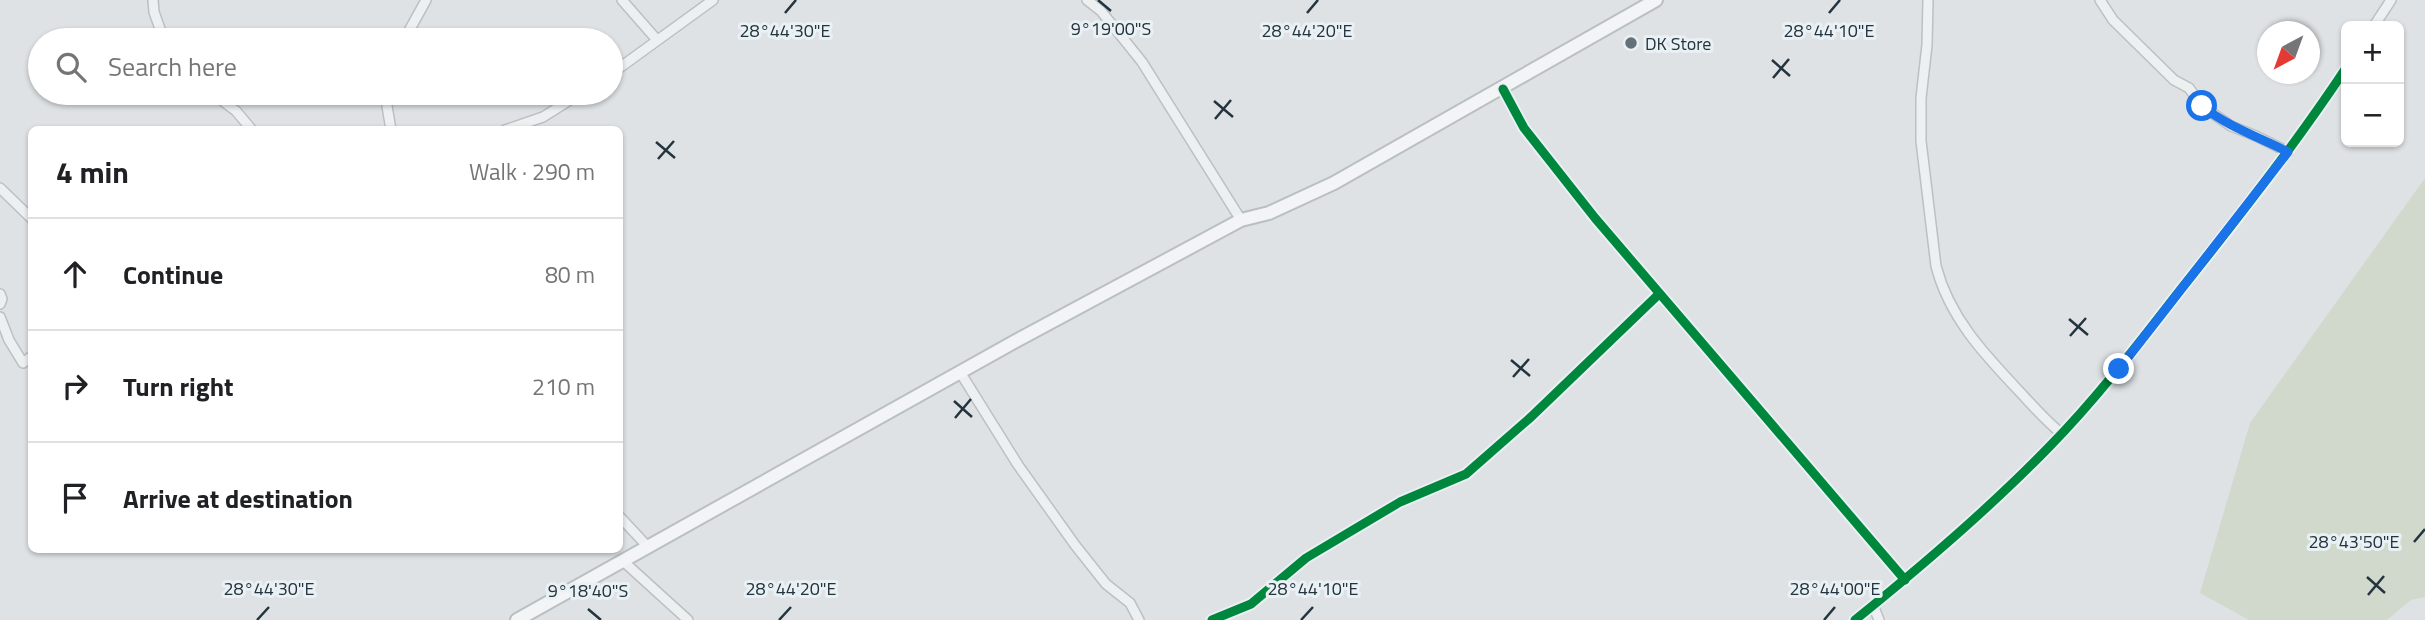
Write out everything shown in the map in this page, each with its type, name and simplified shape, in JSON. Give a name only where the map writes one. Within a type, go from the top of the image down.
[{"type":"main road","points":[[517,620],[960,372],[1241,220],[1269,213],[1334,183],[1656,0]]},
{"type":"street","points":[[153,0],[160,28]]},
{"type":"street","points":[[411,28],[426,0]]},
{"type":"street","points":[[622,0],[657,40]]},
{"type":"street","points":[[623,65],[713,0]]},
{"type":"street","points":[[1087,0],[1101,11],[1142,62],[1241,220]]},
{"type":"street","points":[[1928,0],[1927,45],[1921,98],[1921,141],[1936,266],[1941,285],[1953,311],[1995,367],[2062,434]]},
{"type":"street","points":[[2100,0],[2113,20],[2174,80],[2189,88],[2202,106],[2231,126],[2288,152]]},
{"type":"street","points":[[2378,21],[2391,0]]},
{"type":"street","points":[[1855,620],[1905,580],[1982,511],[2062,434],[2119,369],[2288,152],[2341,75]]},
{"type":"street","points":[[1503,89],[1524,128],[1595,218],[1905,580]]},
{"type":"street","points":[[228,105],[249,126]]},
{"type":"street","points":[[387,105],[390,126]]},
{"type":"street","points":[[517,126],[543,117],[562,105]]},
{"type":"street","points":[[0,188],[28,215]]},
{"type":"street","points":[[0,294],[0,304]]},
{"type":"street","points":[[1212,620],[1251,604],[1306,558],[1400,502],[1466,474],[1531,417],[1659,294]]},
{"type":"street","points":[[0,317],[9,340],[23,363],[28,359]]},
{"type":"street","points":[[960,372],[1018,466],[1075,545],[1106,584],[1130,603],[1139,620]]},
{"type":"street","points":[[623,520],[648,547]]},
{"type":"street","points":[[623,561],[688,620]]},
{"type":"street","points":[[1873,606],[1879,620]]},
{"type":"shaded area","points":[[2425,178],[2425,597],[2411,600],[2387,620],[2249,620],[2200,593],[2250,423]]},
{"type":"cycle path","points":[[1855,620],[1979,515],[2084,409],[2245,208],[2341,75]]},
{"type":"cycle path","points":[[1503,89],[1524,128],[1595,218],[1905,580]]},
{"type":"cycle path","points":[[1212,620],[1251,604],[1306,558],[1400,502],[1466,474],[1531,417],[1659,294]]},
{"type":"place","name":"DK Store","points":[[1631,43]]},
{"type":"route","points":[[2119,369],[2288,152],[2231,126],[2202,106]]}]
